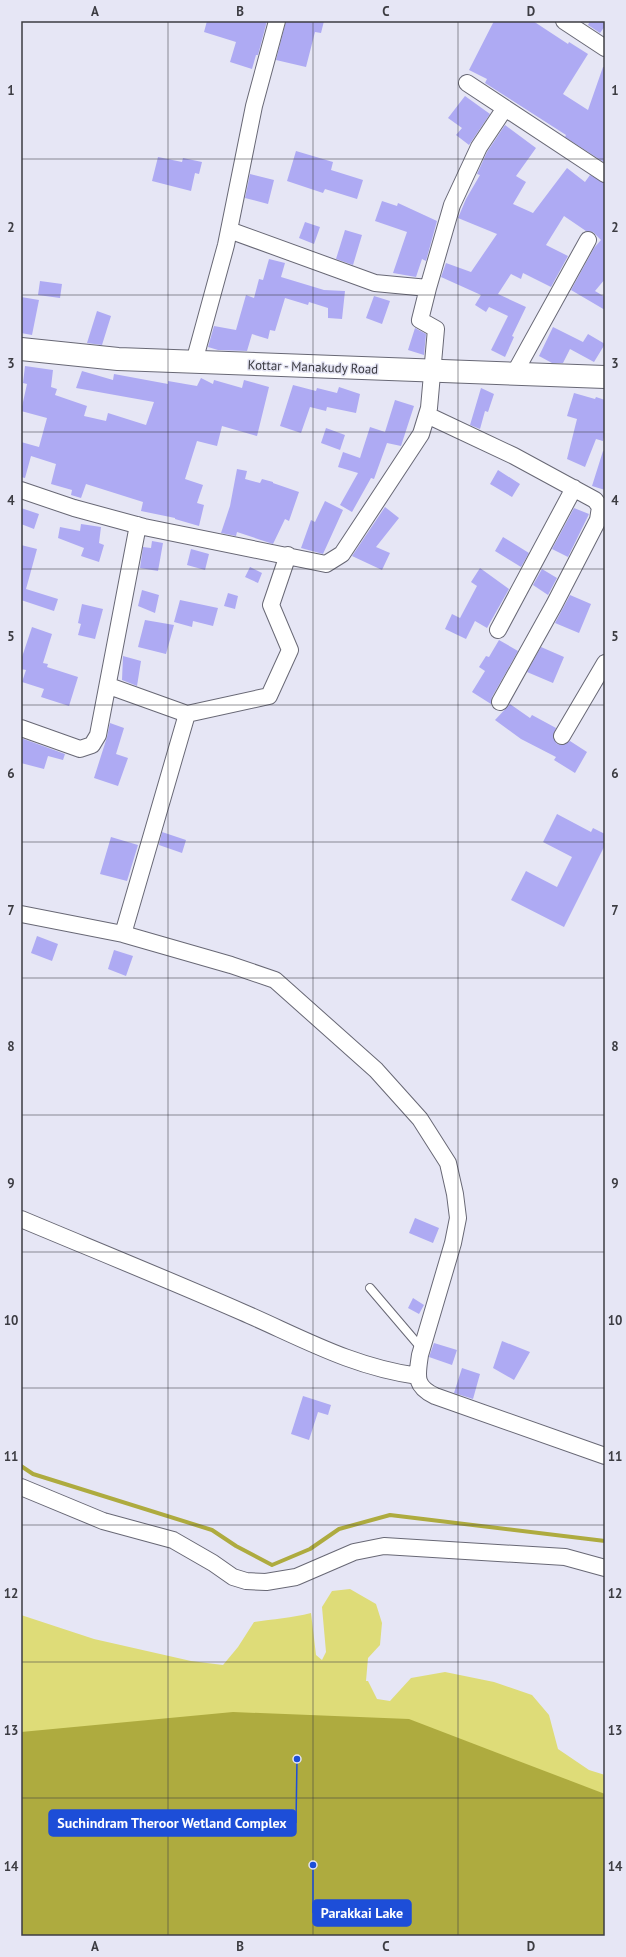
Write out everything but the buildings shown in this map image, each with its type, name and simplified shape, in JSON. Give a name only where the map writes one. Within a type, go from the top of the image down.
[{"type":"main road","name":"Kottar - Manakudy Road","points":[[21,349],[118,359],[604,376]]},
{"type":"street","points":[[194,362],[229,230],[254,106],[277,21]]},
{"type":"street","points":[[564,21],[605,48]]},
{"type":"street","points":[[467,83],[605,174]]},
{"type":"street","points":[[21,490],[74,508],[138,525],[326,564],[342,554],[422,434],[427,415],[433,371],[436,329],[420,320],[428,288],[452,204],[479,147],[505,108]]},
{"type":"street","points":[[229,230],[375,284],[428,288]]},
{"type":"street","points":[[514,374],[588,240]]},
{"type":"street","points":[[427,415],[514,456],[574,488],[602,505],[598,520],[554,605],[500,702]]},
{"type":"street","points":[[498,630],[574,488]]},
{"type":"street","points":[[21,728],[74,748],[86,748],[92,745],[98,735],[109,686],[138,525]]},
{"type":"street","points":[[109,686],[187,714],[269,696],[290,650],[271,606],[288,555]]},
{"type":"street","points":[[562,736],[605,663]]},
{"type":"street","points":[[123,934],[187,714]]},
{"type":"street","points":[[21,914],[123,934],[231,965],[275,980],[376,1070],[420,1119],[448,1163],[455,1194],[458,1218],[453,1243],[422,1349],[418,1376],[420,1385],[426,1392],[435,1396],[605,1456]]},
{"type":"street","points":[[21,1219],[242,1312],[337,1356],[378,1369],[418,1376]]},
{"type":"street","points":[[21,1487],[103,1521],[173,1540],[213,1562],[233,1577],[246,1581],[266,1582],[296,1577],[354,1552],[384,1546],[565,1557],[605,1568]]},
{"type":"lane","points":[[370,1288],[422,1349]]},
{"type":"shaded area","points":[[350,1589],[376,1604],[382,1623],[380,1645],[368,1658],[366,1681],[368,1681],[377,1699],[390,1701],[411,1678],[445,1672],[494,1682],[532,1695],[549,1715],[558,1749],[589,1770],[605,1775],[605,1936],[21,1936],[21,1615],[94,1639],[191,1661],[223,1665],[238,1647],[254,1622],[311,1613],[316,1655],[322,1660],[326,1652],[322,1607],[332,1591]]},
{"type":"shaded area","points":[[233,1712],[409,1719],[605,1794],[605,1936],[21,1936],[21,1732]]},
{"type":"waterway","points":[[21,1466],[33,1474],[212,1530],[236,1546],[272,1565],[310,1549],[339,1529],[390,1515],[605,1541]]},
{"type":"place","name":"Suchindram Theroor Wetland Complex","points":[[297,1759]]},
{"type":"place","name":"Parakkai Lake","points":[[313,1865]]}]
